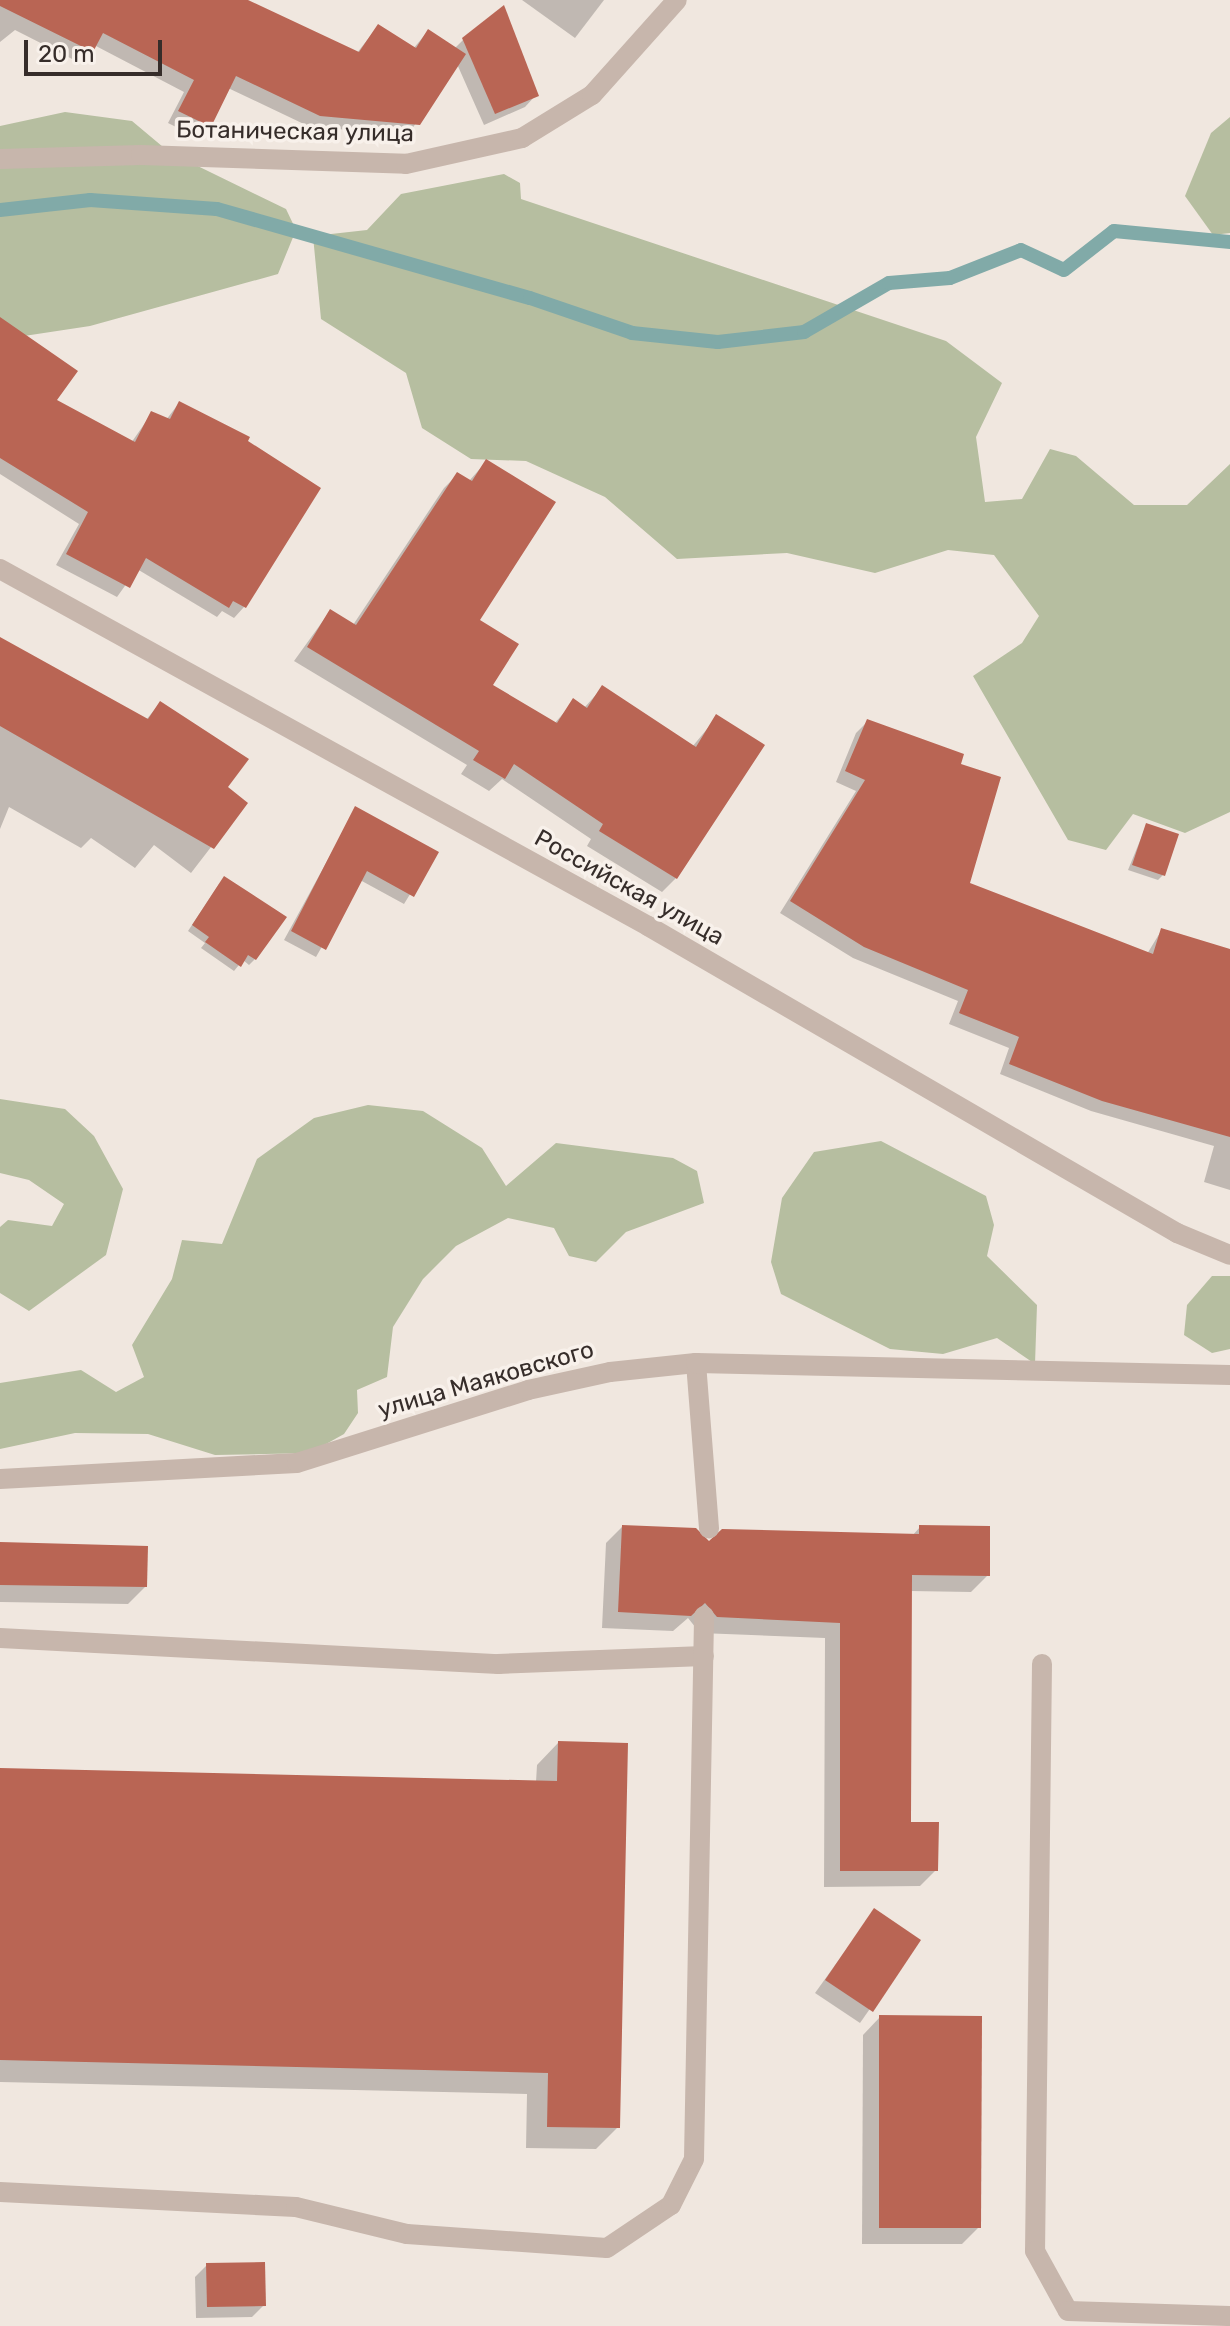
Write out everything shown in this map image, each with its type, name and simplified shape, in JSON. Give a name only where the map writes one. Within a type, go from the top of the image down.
[{"type":"street","name":"Ботаническая улица","points":[[0,159],[141,155],[406,164],[507,141],[592,95],[677,0]]},
{"type":"street","name":"Российская улица","points":[[0,569],[648,926],[1177,1233],[1230,1255]]},
{"type":"street","name":"улица Маяковского","points":[[0,1479],[297,1463],[528,1390],[610,1372],[696,1363],[1230,1375]]},
{"type":"street","points":[[696,1363],[709,1528]]},
{"type":"street","points":[[0,2192],[296,2207],[407,2234],[607,2248],[671,2205],[694,2159],[704,1616]]},
{"type":"street","points":[[0,1638],[498,1664],[704,1656]]},
{"type":"street","points":[[1042,1664],[1035,2251],[1068,2311],[1084,2319],[1230,2316]]},
{"type":"green space","points":[[65,112],[132,121],[169,152],[286,209],[296,230],[278,274],[90,326],[24,336],[0,334],[0,126]]},
{"type":"green space","points":[[1230,117],[1230,233],[1213,235],[1185,196],[1211,133]]},
{"type":"green space","points":[[504,174],[520,183],[521,199],[946,341],[1002,383],[976,437],[985,502],[1022,499],[1050,449],[1076,456],[1134,505],[1187,505],[1230,464],[1230,812],[1185,833],[1133,814],[1106,850],[1068,840],[973,676],[1022,643],[1039,616],[994,555],[948,550],[875,573],[787,553],[677,559],[605,497],[526,461],[471,459],[422,428],[406,373],[321,319],[313,236],[367,230],[401,194]]},
{"type":"green space","points":[[0,1099],[65,1109],[94,1136],[123,1189],[106,1255],[29,1311],[0,1293],[0,1227],[8,1220],[52,1226],[64,1204],[29,1180],[0,1173]]},
{"type":"green space","points":[[368,1105],[423,1111],[482,1148],[506,1186],[556,1143],[673,1158],[697,1171],[704,1203],[626,1232],[596,1262],[569,1256],[554,1228],[508,1218],[456,1246],[423,1279],[393,1327],[387,1377],[357,1390],[358,1413],[344,1434],[310,1453],[215,1455],[148,1434],[75,1433],[0,1449],[0,1383],[81,1370],[116,1392],[144,1377],[132,1345],[172,1279],[182,1240],[222,1244],[257,1159],[314,1118]]},
{"type":"green space","points":[[881,1141],[986,1196],[994,1225],[987,1256],[1037,1305],[1035,1364],[997,1338],[943,1354],[890,1349],[781,1294],[771,1262],[782,1198],[814,1152]]},
{"type":"green space","points":[[1212,1276],[1230,1276],[1230,1349],[1212,1353],[1184,1335],[1187,1305]]},
{"type":"building","points":[[0,0],[248,0],[359,52],[378,24],[416,48],[428,29],[466,54],[420,125],[320,116],[236,76],[211,127],[178,111],[194,80],[103,33],[93,52],[0,6]]},
{"type":"building","points":[[504,5],[539,96],[495,114],[462,38]]},
{"type":"building","points":[[0,317],[78,371],[57,400],[135,442],[151,411],[170,419],[179,401],[250,437],[248,441],[321,488],[246,608],[233,601],[229,608],[146,558],[130,588],[66,554],[88,512],[0,458]]},
{"type":"building","points":[[486,459],[556,502],[480,620],[519,644],[493,685],[557,723],[573,698],[587,708],[602,685],[696,747],[716,714],[765,745],[677,879],[599,831],[603,824],[514,764],[505,779],[473,760],[479,751],[307,647],[330,609],[356,625],[457,472],[472,481]]},
{"type":"building","points":[[0,637],[148,719],[160,701],[249,759],[228,787],[248,803],[214,849],[0,726]]},
{"type":"building","points":[[867,719],[964,754],[961,764],[1001,777],[970,883],[1153,954],[1161,928],[1230,949],[1230,1137],[1102,1101],[1009,1064],[1019,1037],[959,1013],[968,990],[864,947],[790,901],[865,780],[845,771]]},
{"type":"building","points":[[355,806],[439,852],[414,897],[367,871],[326,950],[291,931]]},
{"type":"building","points":[[1146,823],[1179,834],[1165,876],[1132,865]]},
{"type":"building","points":[[224,876],[287,917],[256,960],[248,955],[241,967],[205,942],[209,937],[192,925]]},
{"type":"building","points":[[622,1525],[696,1528],[709,1541],[722,1529],[919,1534],[919,1525],[990,1526],[990,1576],[912,1575],[911,1822],[939,1822],[938,1871],[840,1871],[840,1623],[717,1617],[705,1603],[691,1616],[618,1612]]},
{"type":"building","points":[[0,1542],[148,1546],[147,1587],[0,1585]]},
{"type":"building","points":[[558,1741],[628,1743],[620,2128],[547,2127],[548,2073],[0,2060],[0,1768],[557,1781]]},
{"type":"building","points":[[874,1908],[921,1940],[873,2012],[825,1980]]},
{"type":"building","points":[[879,2015],[982,2016],[981,2228],[879,2228]]},
{"type":"building","points":[[265,2262],[266,2306],[207,2307],[206,2263]]},
{"type":"waterway","points":[[0,210],[90,200],[217,209],[530,298],[632,333],[718,342],[804,332],[889,283],[950,278],[1021,250],[1064,270],[1114,231],[1230,242]]}]
